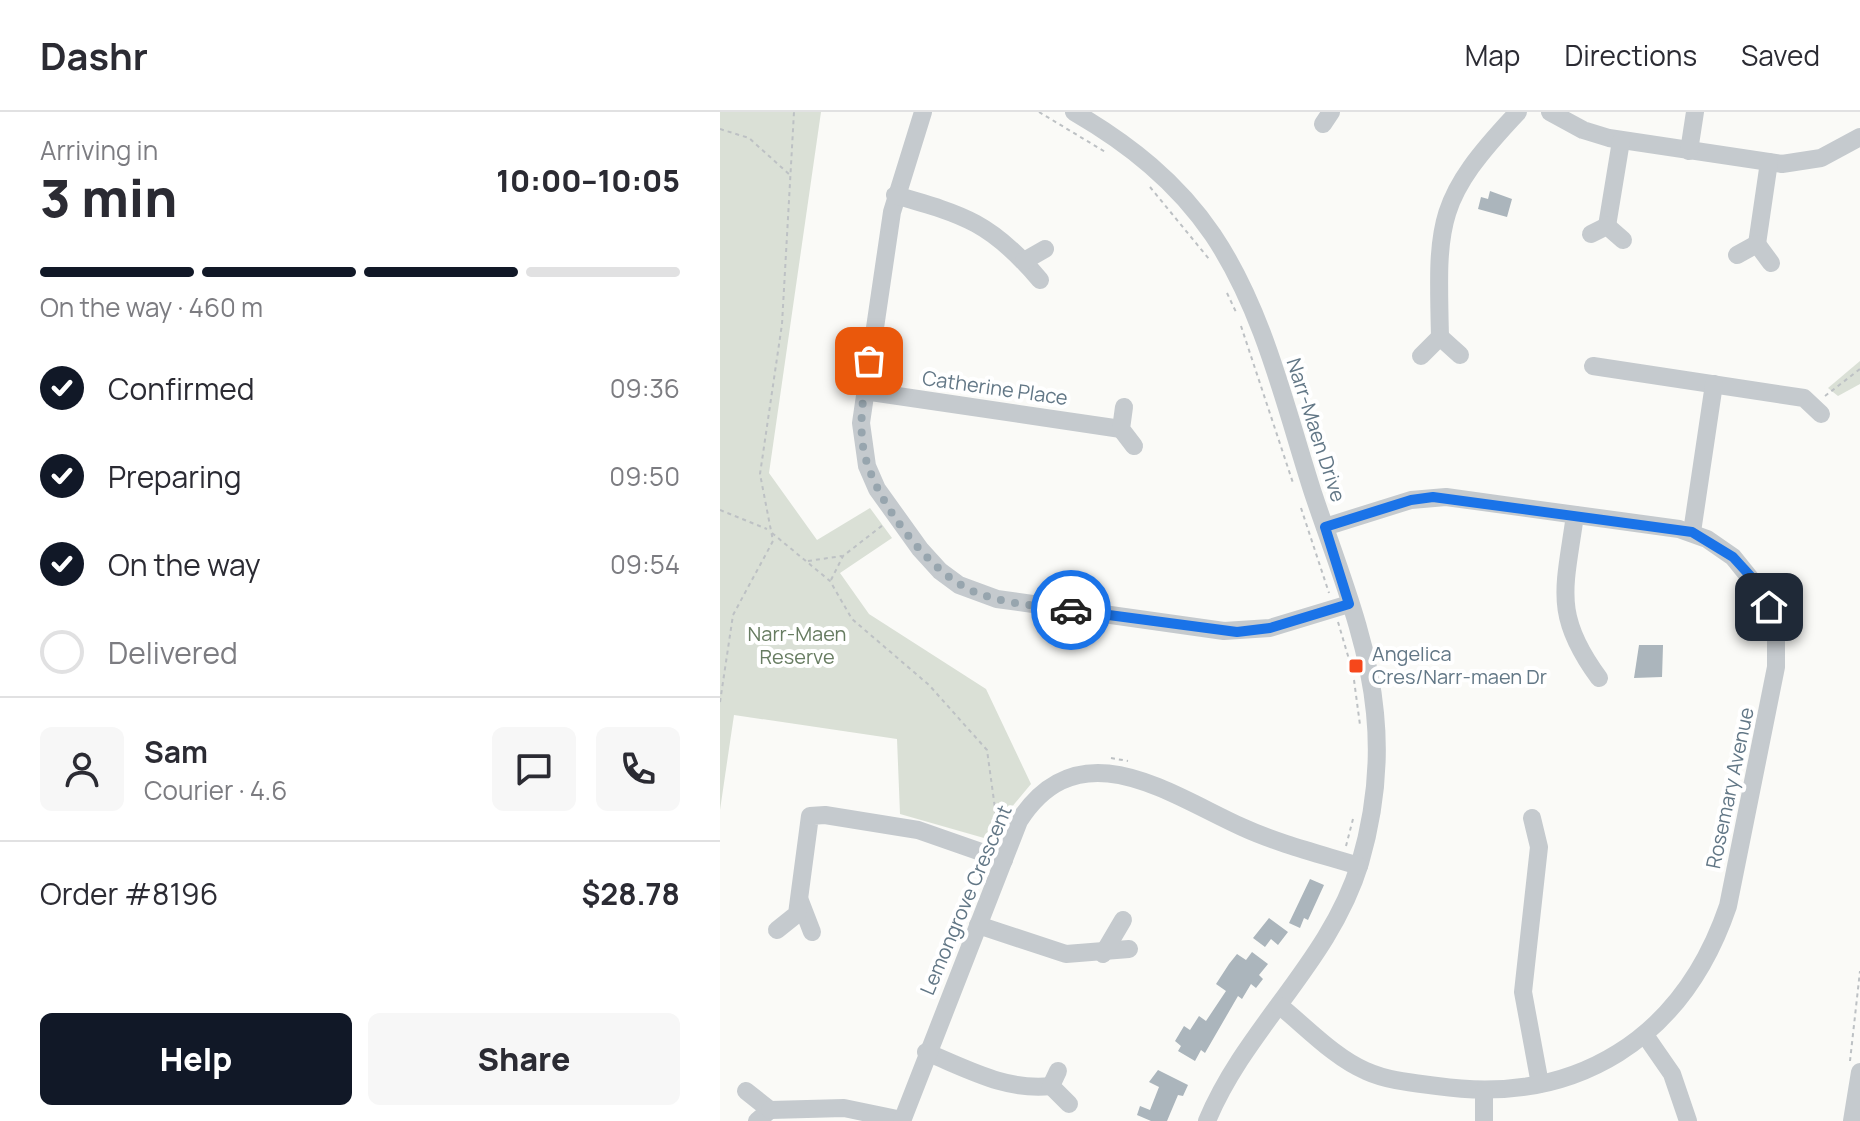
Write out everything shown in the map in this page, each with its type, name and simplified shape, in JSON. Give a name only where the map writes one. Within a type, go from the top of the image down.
[{"type":"street","points":[[923,112],[895,195],[861,423],[865,457],[877,489],[940,571],[967,588],[997,599],[1237,632],[1270,628],[1342,606]]},
{"type":"street","name":"Narr-Maen Drive","points":[[1074,112],[1110,133],[1156,169],[1198,214],[1224,253],[1255,316],[1325,527],[1342,606],[1368,665],[1377,734],[1372,812],[1359,866],[1329,935],[1232,1069],[1207,1121]]},
{"type":"street","points":[[1421,356],[1440,337],[1438,255],[1449,205],[1470,164],[1518,112]]},
{"type":"street","points":[[1550,112],[1583,130],[1621,141],[1769,162],[1795,163],[1821,158],[1860,137]]},
{"type":"street","points":[[1689,151],[1695,112]]},
{"type":"street","points":[[1621,141],[1599,230],[1623,240]]},
{"type":"street","points":[[1769,162],[1757,244],[1771,263]]},
{"type":"street","points":[[895,195],[974,220],[993,232],[1040,280]]},
{"type":"street","points":[[1737,255],[1757,244]]},
{"type":"street","points":[[1024,261],[1045,249]]},
{"type":"street","points":[[1440,337],[1460,355]]},
{"type":"street","points":[[1593,366],[1804,398],[1818,410]]},
{"type":"street","points":[[1692,532],[1714,384]]},
{"type":"street","name":"Catherine Place","points":[[864,391],[1121,429]]},
{"type":"street","points":[[1124,407],[1121,429],[1134,446]]},
{"type":"street","name":"Rosemary Avenue","points":[[1280,1006],[1351,1063],[1368,1072],[1404,1081],[1484,1091],[1540,1084],[1576,1074],[1616,1056],[1645,1035],[1682,996],[1717,938],[1728,906],[1776,667],[1776,630],[1762,593],[1733,557],[1692,532],[1433,497],[1411,500],[1325,527]]},
{"type":"street","points":[[1575,515],[1565,593],[1566,619],[1575,643],[1599,678]]},
{"type":"street","name":"Lemongrove Crescent","points":[[902,1121],[926,1052],[1019,821],[1035,800],[1067,779],[1101,772],[1122,774],[1156,785],[1255,833],[1359,866]]},
{"type":"street","points":[[777,930],[797,914],[810,816],[825,815],[918,830],[1004,860]]},
{"type":"street","points":[[1532,818],[1539,847],[1523,992],[1540,1084]]},
{"type":"street","points":[[800,901],[812,932]]},
{"type":"street","points":[[1103,954],[1123,920]]},
{"type":"street","points":[[978,925],[1066,954],[1103,954],[1129,949]]},
{"type":"street","points":[[1645,1035],[1672,1074],[1688,1121]]},
{"type":"street","points":[[926,1052],[1006,1085],[1029,1088],[1054,1078],[1069,1104]]},
{"type":"street","points":[[1852,1121],[1855,1067]]},
{"type":"street","points":[[746,1091],[763,1115],[844,1108],[902,1121]]},
{"type":"street","points":[[1484,1091],[1484,1121]]},
{"type":"path","points":[[720,702],[733,615],[772,548],[760,474],[782,324],[794,112]]},
{"type":"path","points":[[1039,112],[1114,157]]},
{"type":"path","points":[[720,129],[749,138],[791,175]]},
{"type":"path","points":[[1144,181],[1184,224],[1208,259]]},
{"type":"path","points":[[1226,292],[1240,321],[1296,492]]},
{"type":"path","points":[[1818,410],[1860,369]]},
{"type":"path","points":[[1301,507],[1342,606],[1361,735]]},
{"type":"path","points":[[720,510],[769,531],[830,581],[852,619],[929,685],[987,750],[1000,835],[1005,824]]},
{"type":"path","points":[[830,581],[843,556],[896,516]]},
{"type":"path","points":[[807,562],[843,556]]},
{"type":"path","points":[[1104,758],[1137,764]]},
{"type":"path","points":[[1339,846],[1347,846],[1357,803]]},
{"type":"path","points":[[1855,1067],[1860,971]]},
{"type":"green space","name":"Narr-Maen Reserve","points":[[720,112],[821,112],[769,473],[817,540],[870,508],[892,538],[840,573],[869,614],[986,689],[1031,784],[991,840],[900,814],[897,739],[734,715],[720,810]]},
{"type":"green space","points":[[1860,361],[1860,384],[1838,396],[1828,388]]},
{"type":"building","points":[[1490,191],[1512,199],[1507,217],[1478,209],[1481,197],[1488,199]]},
{"type":"building","points":[[1639,645],[1663,645],[1662,677],[1634,678]]},
{"type":"building","points":[[1310,879],[1324,885],[1308,920],[1304,918],[1300,928],[1289,923]]},
{"type":"building","points":[[1269,918],[1288,932],[1278,945],[1271,939],[1265,947],[1253,938]]},
{"type":"building","points":[[1252,952],[1268,964],[1259,975],[1263,979],[1256,988],[1251,984],[1242,999],[1238,996],[1205,1053],[1201,1050],[1195,1061],[1178,1051],[1181,1046],[1175,1041],[1184,1026],[1190,1030],[1199,1016],[1206,1021],[1226,991],[1216,984],[1229,964],[1237,954],[1246,960]]},
{"type":"building","points":[[1158,1070],[1188,1085],[1183,1096],[1178,1095],[1167,1121],[1151,1121],[1137,1115],[1140,1106],[1150,1110],[1159,1087],[1149,1082]]},
{"type":"way so far","points":[[869,361],[861,423],[867,466],[877,489],[920,549],[940,571],[975,592],[997,599],[1071,610]]},
{"type":"place","name":"Angelica Cres/Narr-maen Dr","points":[[1356,666]]},
{"type":"route","points":[[1071,610],[1237,632],[1270,628],[1349,604],[1325,527],[1411,500],[1433,497],[1459,498],[1692,532],[1733,557],[1754,580],[1769,607]]}]
